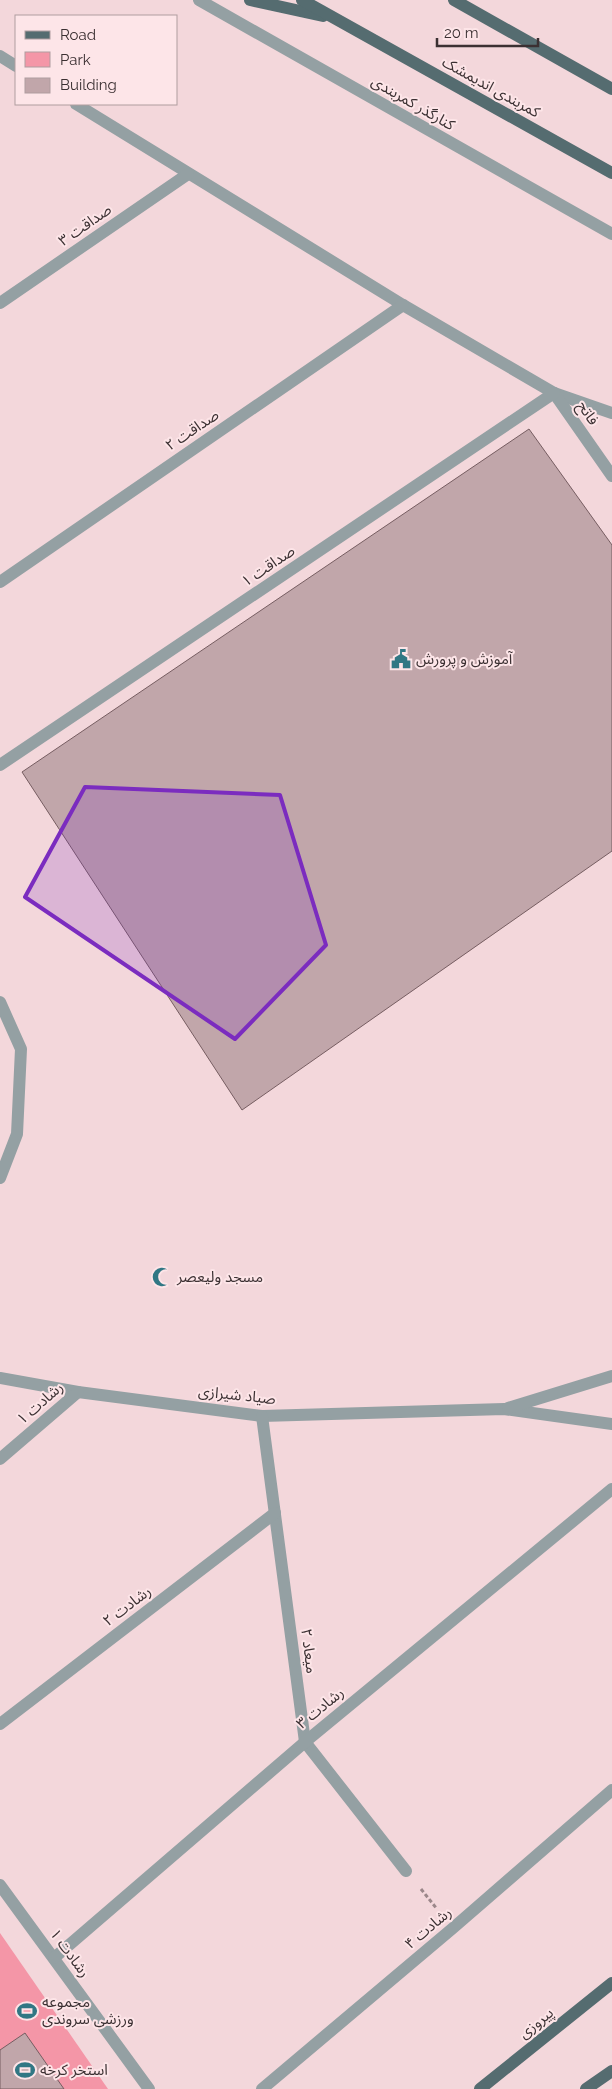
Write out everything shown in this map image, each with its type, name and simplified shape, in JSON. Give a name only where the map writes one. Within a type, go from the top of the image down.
[{"type":"main road","points":[[250,0],[337,20]]},
{"type":"main road","name":"کمربندی اندیمشک","points":[[302,0],[612,173]]},
{"type":"main road","points":[[454,0],[612,89]]},
{"type":"main road","name":"پیروزی","points":[[480,2089],[612,1983]]},
{"type":"main road","points":[[586,2089],[612,2071]]},
{"type":"street","name":"کنارگذر کمربندی","points":[[199,0],[612,234]]},
{"type":"street","points":[[0,56],[15,65]]},
{"type":"street","points":[[78,105],[403,305],[554,393],[612,412]]},
{"type":"street","name":"صداقت ۳","points":[[0,303],[188,174]]},
{"type":"street","name":"صداقت ۲","points":[[0,582],[403,305]]},
{"type":"street","name":"فاتح","points":[[554,393],[612,476]]},
{"type":"street","name":"صداقت ۱","points":[[0,765],[554,393]]},
{"type":"street","points":[[0,1002],[21,1049],[17,1134],[0,1178]]},
{"type":"street","points":[[504,1409],[612,1376]]},
{"type":"street","name":"صیاد شیرازی","points":[[0,1378],[78,1392],[262,1416],[504,1409]]},
{"type":"street","name":"رشادت ۱","points":[[0,1459],[78,1392]]},
{"type":"street","points":[[504,1409],[612,1424]]},
{"type":"street","name":"میعاد ۲","points":[[262,1416],[305,1742]]},
{"type":"street","name":"رشادت ۳","points":[[54,1958],[305,1742],[612,1489]]},
{"type":"street","name":"رشادت ۲","points":[[0,1724],[275,1513]]},
{"type":"street","points":[[305,1742],[406,1871]]},
{"type":"street","name":"رشادت ۴","points":[[262,2089],[453,1928],[612,1790]]},
{"type":"street","name":"رشادت ۱","points":[[0,1885],[149,2089]]},
{"type":"path","points":[[406,1871],[453,1928]]},
{"type":"highlighted area","points":[[85,787],[280,795],[326,945],[235,1039],[25,897]]},
{"type":"green space","name":"مجموعه ورزشی سروندی","points":[[0,1933],[108,2089],[0,2089]]},
{"type":"building","name":"آموزش و پرورش","points":[[529,429],[612,545],[612,851],[242,1110],[22,772]]},
{"type":"building","name":"استخر کرخه","points":[[25,2033],[64,2089],[0,2089],[0,2050]]},
{"type":"place","name":"آموزش و پرورش","points":[[401,659]]},
{"type":"place","name":"مسجد ولیعصر","points":[[162,1277]]},
{"type":"place","name":"مجموعه ورزشی سروندی","points":[[27,2011]]},
{"type":"place","name":"استخر کرخه","points":[[25,2070]]}]
